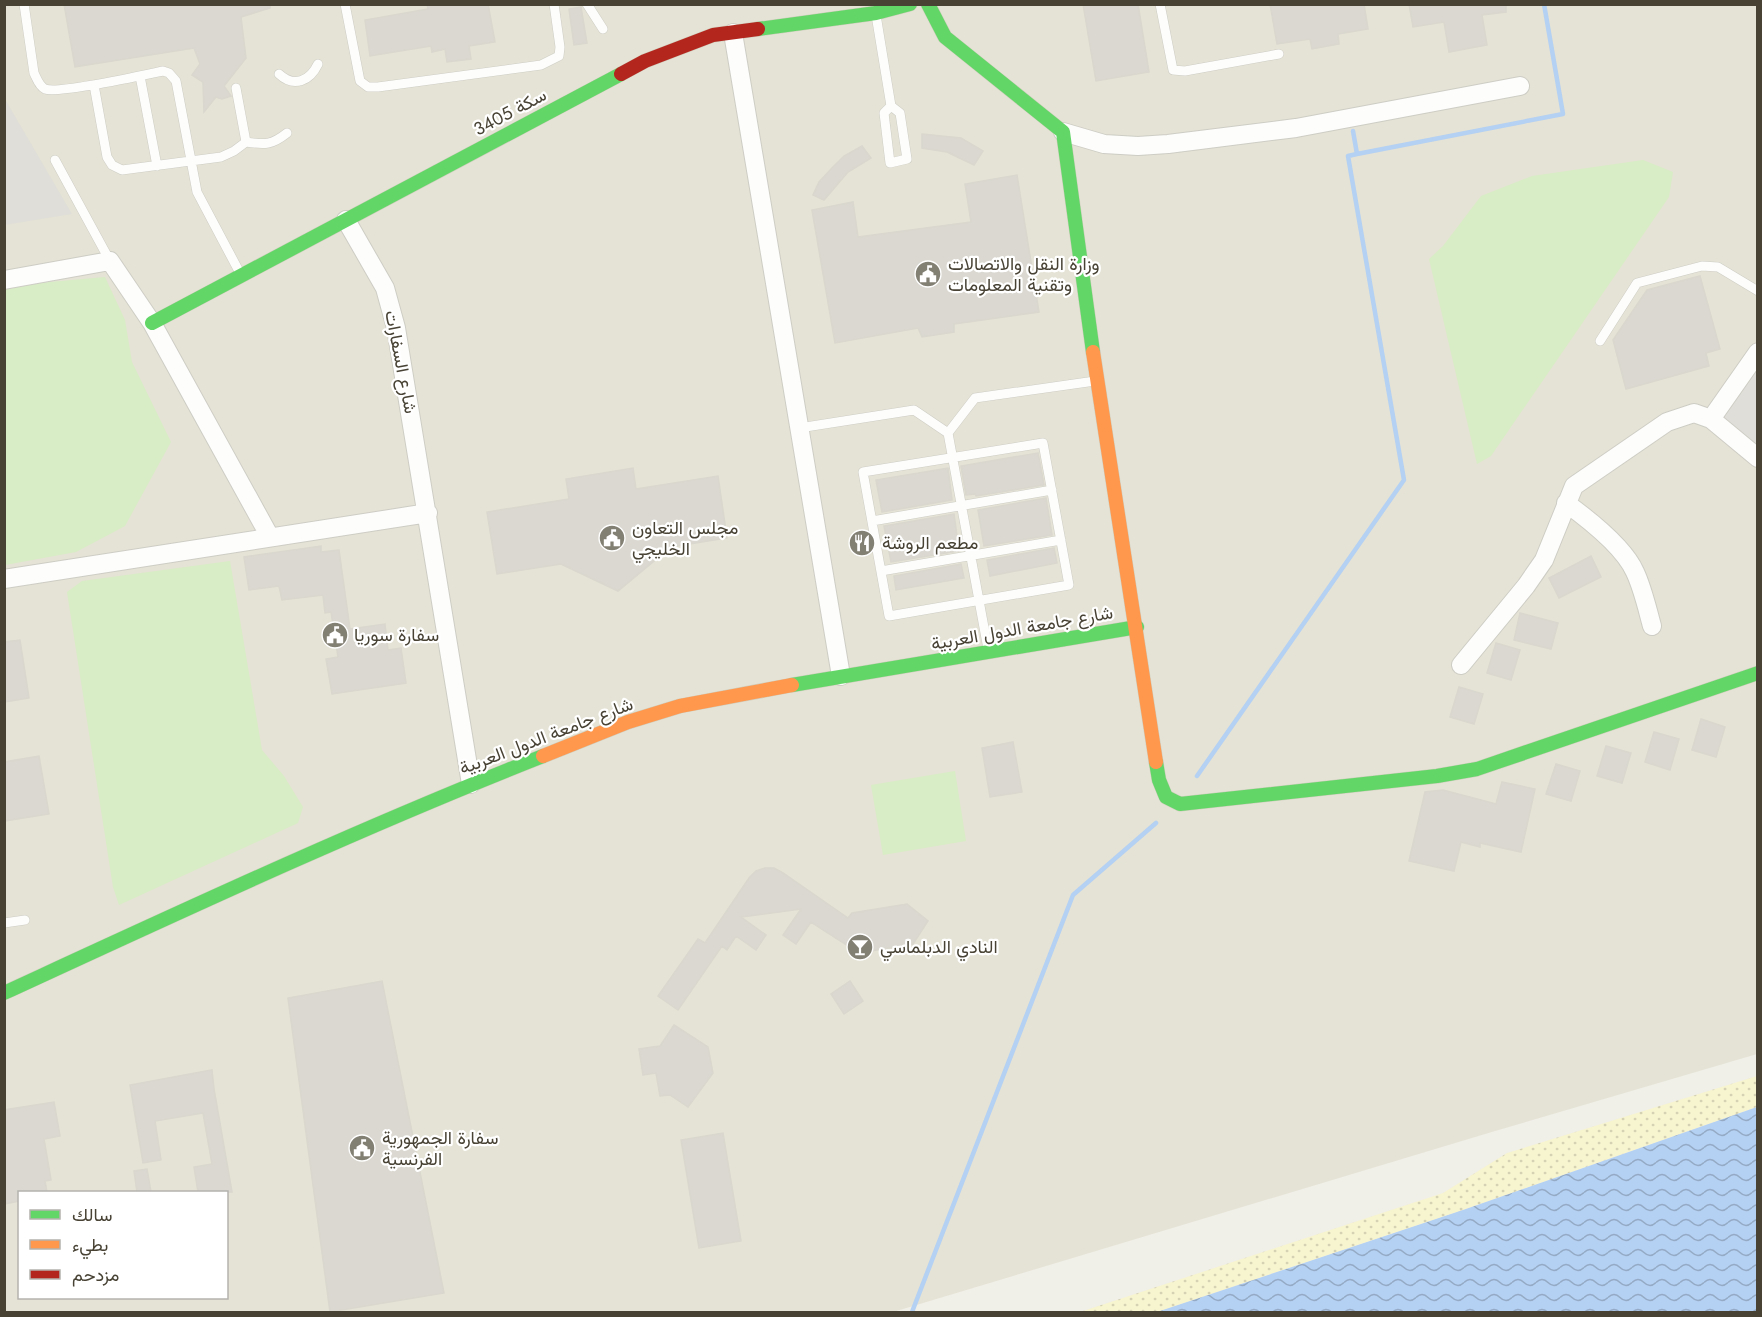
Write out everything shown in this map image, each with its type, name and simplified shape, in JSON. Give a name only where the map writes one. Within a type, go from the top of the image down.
[{"type":"street","name":"سكة 3405","points":[[152,323],[645,61],[713,35],[876,13],[910,4]]},
{"type":"street","points":[[928,4],[945,36],[1064,132],[1104,144],[1138,146],[1168,144],[1296,128],[1520,86]]},
{"type":"street","points":[[733,33],[841,676]]},
{"type":"street","points":[[1064,132],[1097,381],[1159,780],[1166,797],[1180,804],[1437,776],[1477,768],[1758,673]]},
{"type":"street","name":"شارع السفارات","points":[[346,220],[385,288],[396,328],[471,784]]},
{"type":"street","points":[[4,280],[110,261],[152,323],[270,537]]},
{"type":"street","points":[[1711,419],[1758,352]]},
{"type":"street","points":[[1461,665],[1526,586],[1544,560],[1574,486],[1667,422],[1694,413],[1711,419],[1758,458]]},
{"type":"street","points":[[1566,503],[1591,521],[1627,558],[1635,572],[1652,626]]},
{"type":"street","points":[[4,579],[428,513]]},
{"type":"street","name":"شارع جامعة الدول العربية","points":[[4,993],[290,862],[471,784],[586,738],[680,706],[841,676],[1137,627]]},
{"type":"lane","points":[[24,4],[34,74],[38,83],[44,88],[53,90],[94,85],[163,71],[169,73],[176,81],[197,192],[240,275]]},
{"type":"lane","points":[[345,4],[360,81],[368,87],[378,87],[550,62],[559,56],[560,47],[554,4]]},
{"type":"lane","points":[[587,4],[603,29]]},
{"type":"lane","points":[[1160,4],[1173,70],[1185,71],[1279,54]]},
{"type":"lane","points":[[876,13],[891,106],[900,113],[907,159],[890,163],[884,113],[891,106]]},
{"type":"lane","points":[[279,74],[285,80],[293,83],[301,82],[314,72],[318,64]]},
{"type":"lane","points":[[140,76],[157,166]]},
{"type":"lane","points":[[94,85],[105,148],[112,165],[122,170],[221,157],[234,152],[246,142],[260,144],[274,142],[287,134]]},
{"type":"lane","points":[[236,88],[246,142]]},
{"type":"lane","points":[[55,160],[110,261]]},
{"type":"lane","points":[[1600,341],[1637,283],[1702,266],[1718,267],[1758,291]]},
{"type":"lane","points":[[988,651],[948,433],[975,398],[1097,381]]},
{"type":"lane","points":[[799,428],[914,410],[948,433]]},
{"type":"lane","points":[[1043,443],[1069,585],[889,616],[863,472],[952,458],[1043,443]]},
{"type":"lane","points":[[872,521],[1052,490]]},
{"type":"lane","points":[[881,571],[1061,540]]},
{"type":"lane","points":[[4,923],[25,920]]},
{"type":"shaded area","points":[[5,5],[1757,5],[1757,1054],[893,1312],[5,1312]]},
{"type":"shaded area","points":[[5,99],[72,214],[5,225]]},
{"type":"shaded area","points":[[1757,355],[1757,457],[1708,419]]},
{"type":"green space","points":[[1643,160],[1673,172],[1669,197],[1491,456],[1477,464],[1429,259],[1443,246],[1481,196],[1532,176]]},
{"type":"green space","points":[[105,277],[125,320],[132,362],[171,442],[125,526],[76,552],[5,565],[5,289],[17,285]]},
{"type":"green space","points":[[230,561],[262,750],[284,776],[303,807],[298,823],[119,905],[113,887],[67,592],[82,581]]},
{"type":"green space","points":[[955,771],[966,841],[883,855],[871,785]]},
{"type":"sand","points":[[1757,1076],[1757,1107],[1463,1210],[1157,1312],[1080,1312],[1443,1193],[1507,1153]]},
{"type":"water","points":[[1757,1107],[1757,1312],[1157,1312],[1463,1210]]},
{"type":"building","points":[[64,4],[270,4],[270,8],[241,17],[246,58],[224,86],[231,96],[222,99],[216,97],[204,112],[203,82],[192,75],[200,64],[194,48],[75,67]]},
{"type":"building","points":[[427,4],[488,4],[495,42],[469,46],[471,59],[447,62],[445,49],[432,52],[431,46],[370,56],[365,20],[428,9]]},
{"type":"building","points":[[1083,4],[1138,4],[1149,72],[1096,81]]},
{"type":"building","points":[[1270,4],[1364,4],[1368,29],[1338,34],[1339,44],[1312,49],[1310,39],[1277,44]]},
{"type":"building","points":[[1409,4],[1506,4],[1506,12],[1482,15],[1487,45],[1449,52],[1444,22],[1413,27]]},
{"type":"building","points":[[581,7],[587,43],[574,45],[569,9]]},
{"type":"building","points":[[922,134],[961,138],[983,151],[974,165],[947,152],[922,148]]},
{"type":"building","points":[[862,146],[871,158],[848,172],[824,200],[813,195],[819,182],[844,156]]},
{"type":"building","name":"وزارة النقل والاتصالات وتقنية المعلومات","points":[[1017,175],[1039,312],[954,324],[954,332],[922,337],[918,328],[835,343],[812,210],[853,202],[858,237],[971,222],[965,184]]},
{"type":"building","points":[[1700,276],[1720,349],[1706,353],[1709,366],[1626,389],[1613,340],[1647,290]]},
{"type":"building","points":[[1038,453],[1044,485],[976,496],[975,494],[966,495],[961,466]]},
{"type":"building","points":[[633,468],[636,489],[718,476],[727,538],[671,547],[618,591],[561,564],[497,574],[487,512],[569,499],[566,479]]},
{"type":"building","points":[[948,468],[952,500],[882,512],[876,480]]},
{"type":"building","points":[[1046,498],[1052,535],[984,546],[978,510]]},
{"type":"building","points":[[954,514],[959,551],[891,562],[884,526]]},
{"type":"building","points":[[321,546],[321,552],[339,550],[350,629],[385,624],[388,650],[401,648],[406,683],[332,694],[326,659],[338,657],[331,612],[325,613],[323,595],[282,600],[279,586],[249,590],[244,557]]},
{"type":"building","points":[[1054,548],[1057,563],[990,576],[987,560]]},
{"type":"building","points":[[1591,556],[1601,577],[1559,598],[1549,578]]},
{"type":"building","points":[[961,564],[964,578],[896,590],[894,576]]},
{"type":"building","points":[[1520,613],[1558,623],[1551,649],[1514,640]]},
{"type":"building","points":[[20,640],[29,698],[4,702],[4,642]]},
{"type":"building","points":[[1496,643],[1520,650],[1511,680],[1487,673]]},
{"type":"building","points":[[1459,687],[1483,694],[1474,724],[1450,717]]},
{"type":"building","points":[[1701,719],[1725,727],[1716,757],[1692,750]]},
{"type":"building","points":[[1654,732],[1679,739],[1670,770],[1645,762]]},
{"type":"building","points":[[1013,742],[1022,792],[990,797],[982,748]]},
{"type":"building","points":[[1606,746],[1631,753],[1622,783],[1597,776]]},
{"type":"building","points":[[39,756],[49,814],[4,821],[4,762]]},
{"type":"building","points":[[1556,764],[1580,771],[1571,801],[1546,794]]},
{"type":"building","points":[[1502,782],[1535,789],[1521,852],[1480,843],[1480,847],[1461,842],[1454,871],[1409,861],[1425,792],[1443,790],[1496,804]]},
{"type":"building","points":[[774,868],[783,873],[848,918],[852,913],[907,904],[928,921],[913,944],[859,953],[811,922],[796,944],[783,935],[801,909],[741,917],[766,935],[756,950],[736,936],[727,950],[722,946],[678,1010],[658,996],[698,939],[705,943],[749,878],[756,871]]},
{"type":"building","points":[[382,981],[444,1293],[330,1312],[288,998]]},
{"type":"building","points":[[850,981],[863,1001],[844,1014],[831,994]]},
{"type":"building","points":[[674,1025],[708,1047],[713,1073],[688,1107],[670,1095],[660,1096],[656,1073],[643,1075],[639,1049],[660,1046]]},
{"type":"building","points":[[212,1070],[232,1192],[198,1191],[194,1167],[212,1164],[203,1113],[155,1121],[161,1160],[143,1163],[130,1085]]},
{"type":"building","points":[[54,1102],[60,1136],[44,1139],[51,1180],[45,1181],[47,1191],[18,1191],[18,1201],[4,1204],[4,1110]]},
{"type":"building","points":[[723,1133],[741,1241],[699,1248],[681,1140]]},
{"type":"building","points":[[147,1169],[151,1191],[137,1191],[134,1171]]},
{"type":"waterway","points":[[1357,154],[1563,114],[1544,4]]},
{"type":"waterway","points":[[1197,776],[1404,480],[1348,156],[1357,154],[1353,131]]},
{"type":"waterway","points":[[912,1312],[1073,895],[1156,823]]},
{"type":"traffic: fast","points":[[758,29],[876,13],[910,4]]},
{"type":"traffic: fast","points":[[928,4],[945,37],[1063,132],[1093,352]]},
{"type":"traffic: fast","points":[[152,323],[621,74]]},
{"type":"traffic: fast","points":[[792,685],[1137,627]]},
{"type":"traffic: fast","points":[[1156,762],[1159,780],[1166,797],[1180,804],[1437,776],[1477,769],[1758,673]]},
{"type":"traffic: fast","points":[[4,993],[339,841],[543,756]]},
{"type":"traffic: slow","points":[[1093,352],[1156,762]]},
{"type":"traffic: slow","points":[[543,756],[628,722],[680,706],[792,685]]},
{"type":"traffic: jam","points":[[621,74],[645,61],[713,35],[758,29]]},
{"type":"place","name":"وزارة النقل والاتصالات وتقنية المعلومات","points":[[928,274]]},
{"type":"place","name":"مجلس التعاون الخليجي","points":[[612,538]]},
{"type":"place","name":"مطعم الروشة","points":[[862,543]]},
{"type":"place","name":"سفارة سوريا","points":[[335,635]]},
{"type":"place","name":"النادي الدبلماسي","points":[[860,947]]},
{"type":"place","name":"سفارة الجمهورية الفرنسية","points":[[362,1148]]}]
